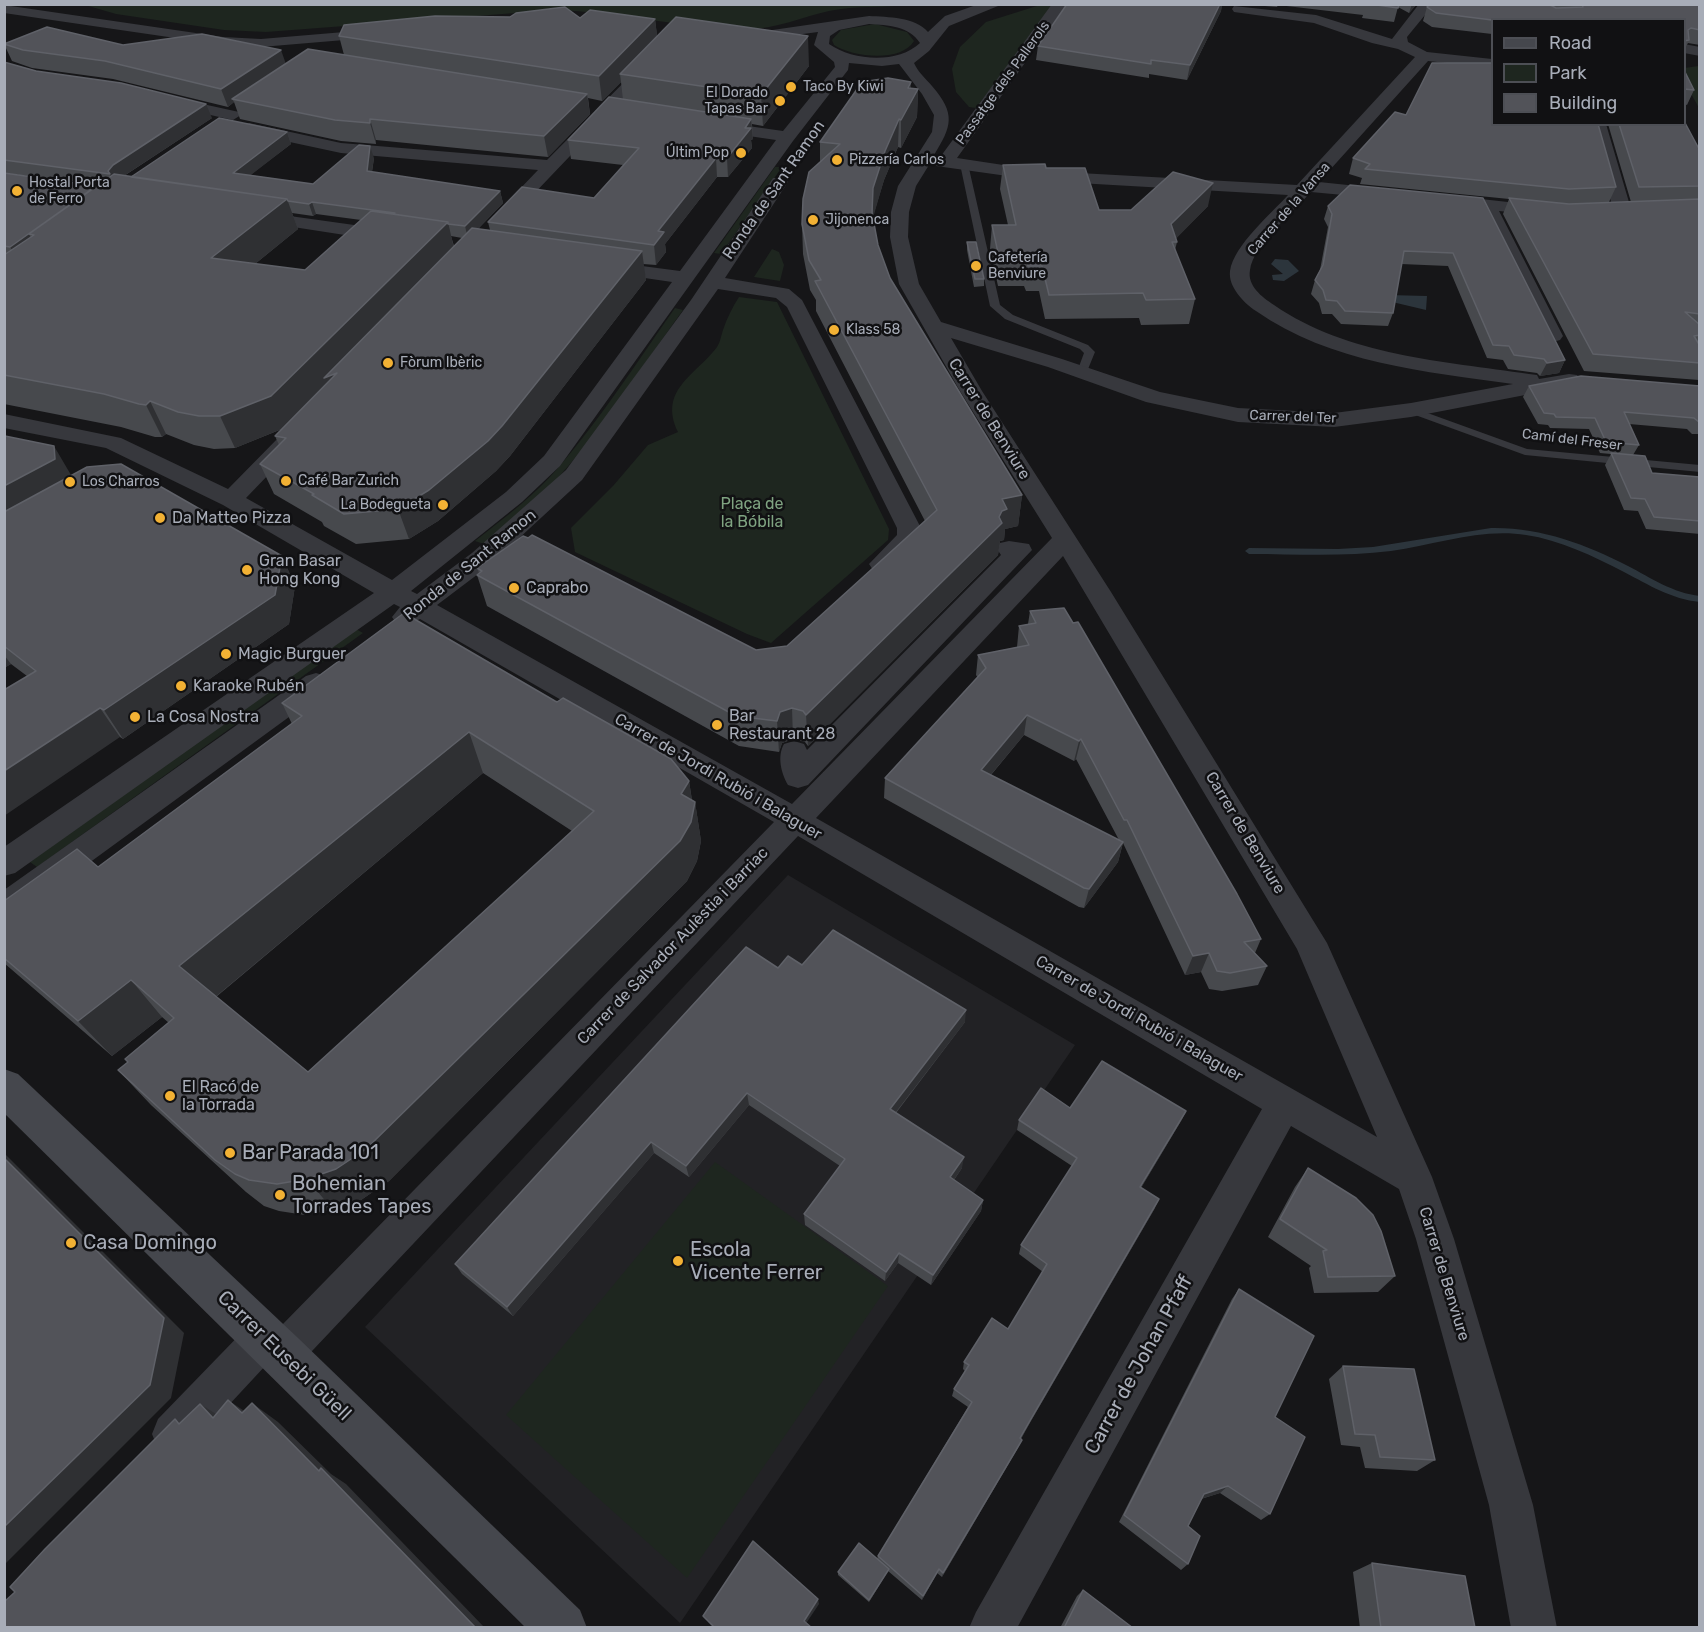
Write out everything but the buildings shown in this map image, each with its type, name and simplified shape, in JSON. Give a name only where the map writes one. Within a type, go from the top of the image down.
[{"type":"street","points":[[805,44],[838,17],[929,13],[996,4]]},
{"type":"street","name":"Passatge dels Pallerols","points":[[955,163],[1059,4]]},
{"type":"street","points":[[1402,45],[1399,37],[1426,4]]},
{"type":"street","points":[[866,61],[896,60],[922,48],[946,22],[965,7]]},
{"type":"street","points":[[929,92],[928,73],[931,59],[939,49],[949,27],[965,7]]},
{"type":"street","points":[[4,9],[51,10],[223,41],[261,43],[398,31]]},
{"type":"street","points":[[1239,9],[1326,10],[1377,40],[1402,45],[1424,56],[1491,63]]},
{"type":"street","points":[[1326,10],[1346,22],[1363,22],[1366,26],[1407,27]]},
{"type":"street","points":[[805,44],[839,25],[865,21],[914,21],[929,13]]},
{"type":"street","points":[[893,22],[919,30],[926,36],[922,48]]},
{"type":"street","points":[[805,44],[820,39],[823,34],[839,25]]},
{"type":"street","points":[[318,56],[348,36]]},
{"type":"street","points":[[739,40],[805,44],[835,55],[866,61],[914,82],[929,92]]},
{"type":"street","points":[[805,44],[843,84]]},
{"type":"street","name":"Carrer de Benviure","points":[[922,48],[906,62],[929,92],[942,115],[942,124],[925,159],[907,186],[900,212],[899,237],[909,284],[932,326],[1102,598],[1311,943],[1413,1177],[1435,1239],[1511,1505],[1534,1628]]},
{"type":"street","points":[[489,231],[552,166],[614,110],[660,54]]},
{"type":"street","name":"Ronda de Sant Ramon","points":[[828,113],[843,84],[843,63],[835,55]]},
{"type":"street","name":"Carrer de la Vansa","points":[[1424,56],[1249,249],[1240,270],[1245,291],[1271,314],[1297,330],[1340,345],[1415,363],[1549,384]]},
{"type":"street","name":"Ronda de Sant Ramon","points":[[387,632],[406,599],[552,461],[787,137],[866,61]]},
{"type":"street","points":[[886,77],[914,82]]},
{"type":"street","points":[[157,98],[199,110],[246,128],[341,147],[552,166]]},
{"type":"street","points":[[223,121],[251,103]]},
{"type":"street","points":[[590,106],[614,110]]},
{"type":"street","points":[[692,123],[787,137]]},
{"type":"street","points":[[1600,126],[1622,209]]},
{"type":"street","points":[[925,159],[1043,176],[1402,195]]},
{"type":"street","name":"Ronda de Sant Ramon","points":[[4,864],[406,599],[501,542],[574,475],[699,303],[789,168]]},
{"type":"street","points":[[1424,198],[1562,212]]},
{"type":"street","name":"Carrer del Ter","points":[[932,326],[1154,396],[1238,415],[1334,420],[1412,410],[1580,380],[1562,354],[1487,206]]},
{"type":"street","points":[[1599,211],[1641,208]]},
{"type":"street","points":[[232,212],[404,238]]},
{"type":"street","points":[[590,265],[685,278]]},
{"type":"street","points":[[712,282],[782,293],[795,304],[909,528],[918,539],[869,576]]},
{"type":"street","points":[[1415,363],[1450,378],[1472,399]]},
{"type":"street","name":"Carrer de Jordi Rubió i Balaguer","points":[[4,421],[113,443],[231,500],[795,820],[1413,1177]]},
{"type":"street","points":[[231,500],[304,424]]},
{"type":"street","points":[[121,476],[149,459]]},
{"type":"street","name":"Carrer de Salvador Aulèstia i Barriac","points":[[144,1463],[274,1345],[795,820],[1064,540]]},
{"type":"street","points":[[501,542],[527,548]]},
{"type":"street","points":[[794,752],[798,777],[1020,550],[1010,549]]},
{"type":"street","points":[[4,908],[339,666]]},
{"type":"street","name":"Carrer Eusebi Güell","points":[[4,1086],[274,1345],[562,1628]]},
{"type":"street","name":"Carrer de Johan Pfaff","points":[[992,1628],[1285,1103]]},
{"type":"lane","points":[[955,163],[982,248],[995,306],[1000,312],[1076,343],[1090,352],[1082,372]]},
{"type":"lane","name":"Camí del Freser","points":[[1412,410],[1524,452],[1700,469]]},
{"type":"shaded area","points":[[1275,259],[1288,260],[1299,271],[1284,281],[1273,280],[1272,275],[1283,274],[1271,264]]},
{"type":"shaded area","points":[[1388,295],[1427,296],[1426,310],[1388,301]]},
{"type":"shaded area","name":"Escola Vicente Ferrer","points":[[788,875],[1075,1045],[680,1623],[365,1327]]},
{"type":"green space","points":[[85,5],[911,5],[839,9],[756,29],[697,26],[555,10],[266,32],[224,30],[116,14]]},
{"type":"green space","points":[[1040,5],[1053,5],[976,108],[969,107],[956,92],[952,69],[960,47],[986,22]]},
{"type":"green space","points":[[875,24],[907,32],[914,41],[899,53],[876,56],[852,53],[834,45],[832,40],[841,30]]},
{"type":"green space","points":[[1699,66],[1699,108],[1686,85],[1686,68]]},
{"type":"green space","points":[[775,167],[782,167],[721,254],[714,253]]},
{"type":"green space","points":[[772,249],[779,252],[784,265],[780,281],[754,277]]},
{"type":"green space","name":"Plaça de la Bóbila","points":[[739,297],[777,302],[889,529],[888,540],[771,643],[747,634],[575,552],[571,528],[613,486],[648,445],[678,432],[673,417],[676,394],[717,347],[728,317]]},
{"type":"green space","points":[[675,308],[683,310],[610,414],[570,464],[549,488],[516,519],[484,544],[475,541],[529,497],[558,468],[604,410]]},
{"type":"green space","points":[[356,629],[363,633],[37,867],[30,862]]},
{"type":"green space","points":[[715,1162],[888,1286],[687,1578],[506,1415]]},
{"type":"waterway","points":[[1249,551],[1373,550],[1474,532],[1509,530],[1526,532],[1576,546],[1660,588],[1700,599]]},
{"type":"place","name":"Taco By Kiwi","points":[[791,87]]},
{"type":"place","name":"El Dorado Tapas Bar","points":[[780,101]]},
{"type":"place","name":"Últim Pop","points":[[741,153]]},
{"type":"place","name":"Pizzería Carlos","points":[[837,160]]},
{"type":"place","name":"Hostal Porta de Ferro","points":[[17,191]]},
{"type":"place","name":"Jijonenca","points":[[813,220]]},
{"type":"place","name":"Cafetería Benviure","points":[[976,266]]},
{"type":"place","name":"Klass 58","points":[[834,330]]},
{"type":"place","name":"Fòrum Ibèric","points":[[388,363]]},
{"type":"place","name":"Café Bar Zurich","points":[[286,481]]},
{"type":"place","name":"Los Charros","points":[[70,482]]},
{"type":"place","name":"La Bodegueta","points":[[443,505]]},
{"type":"place","name":"Da Matteo Pizza","points":[[160,518]]},
{"type":"place","name":"Gran Basar Hong Kong","points":[[247,570]]},
{"type":"place","name":"Caprabo","points":[[514,588]]},
{"type":"place","name":"Magic Burguer","points":[[226,654]]},
{"type":"place","name":"Karaoke Rubén","points":[[181,686]]},
{"type":"place","name":"La Cosa Nostra","points":[[135,717]]},
{"type":"place","name":"Bar Restaurant 28","points":[[717,725]]},
{"type":"place","name":"El Racó de la Torrada","points":[[170,1096]]},
{"type":"place","name":"Bar Parada 101","points":[[230,1153]]},
{"type":"place","name":"Bohemian Torrades Tapes","points":[[280,1195]]},
{"type":"place","name":"Casa Domingo","points":[[71,1243]]},
{"type":"place","name":"Escola Vicente Ferrer","points":[[678,1261]]}]
